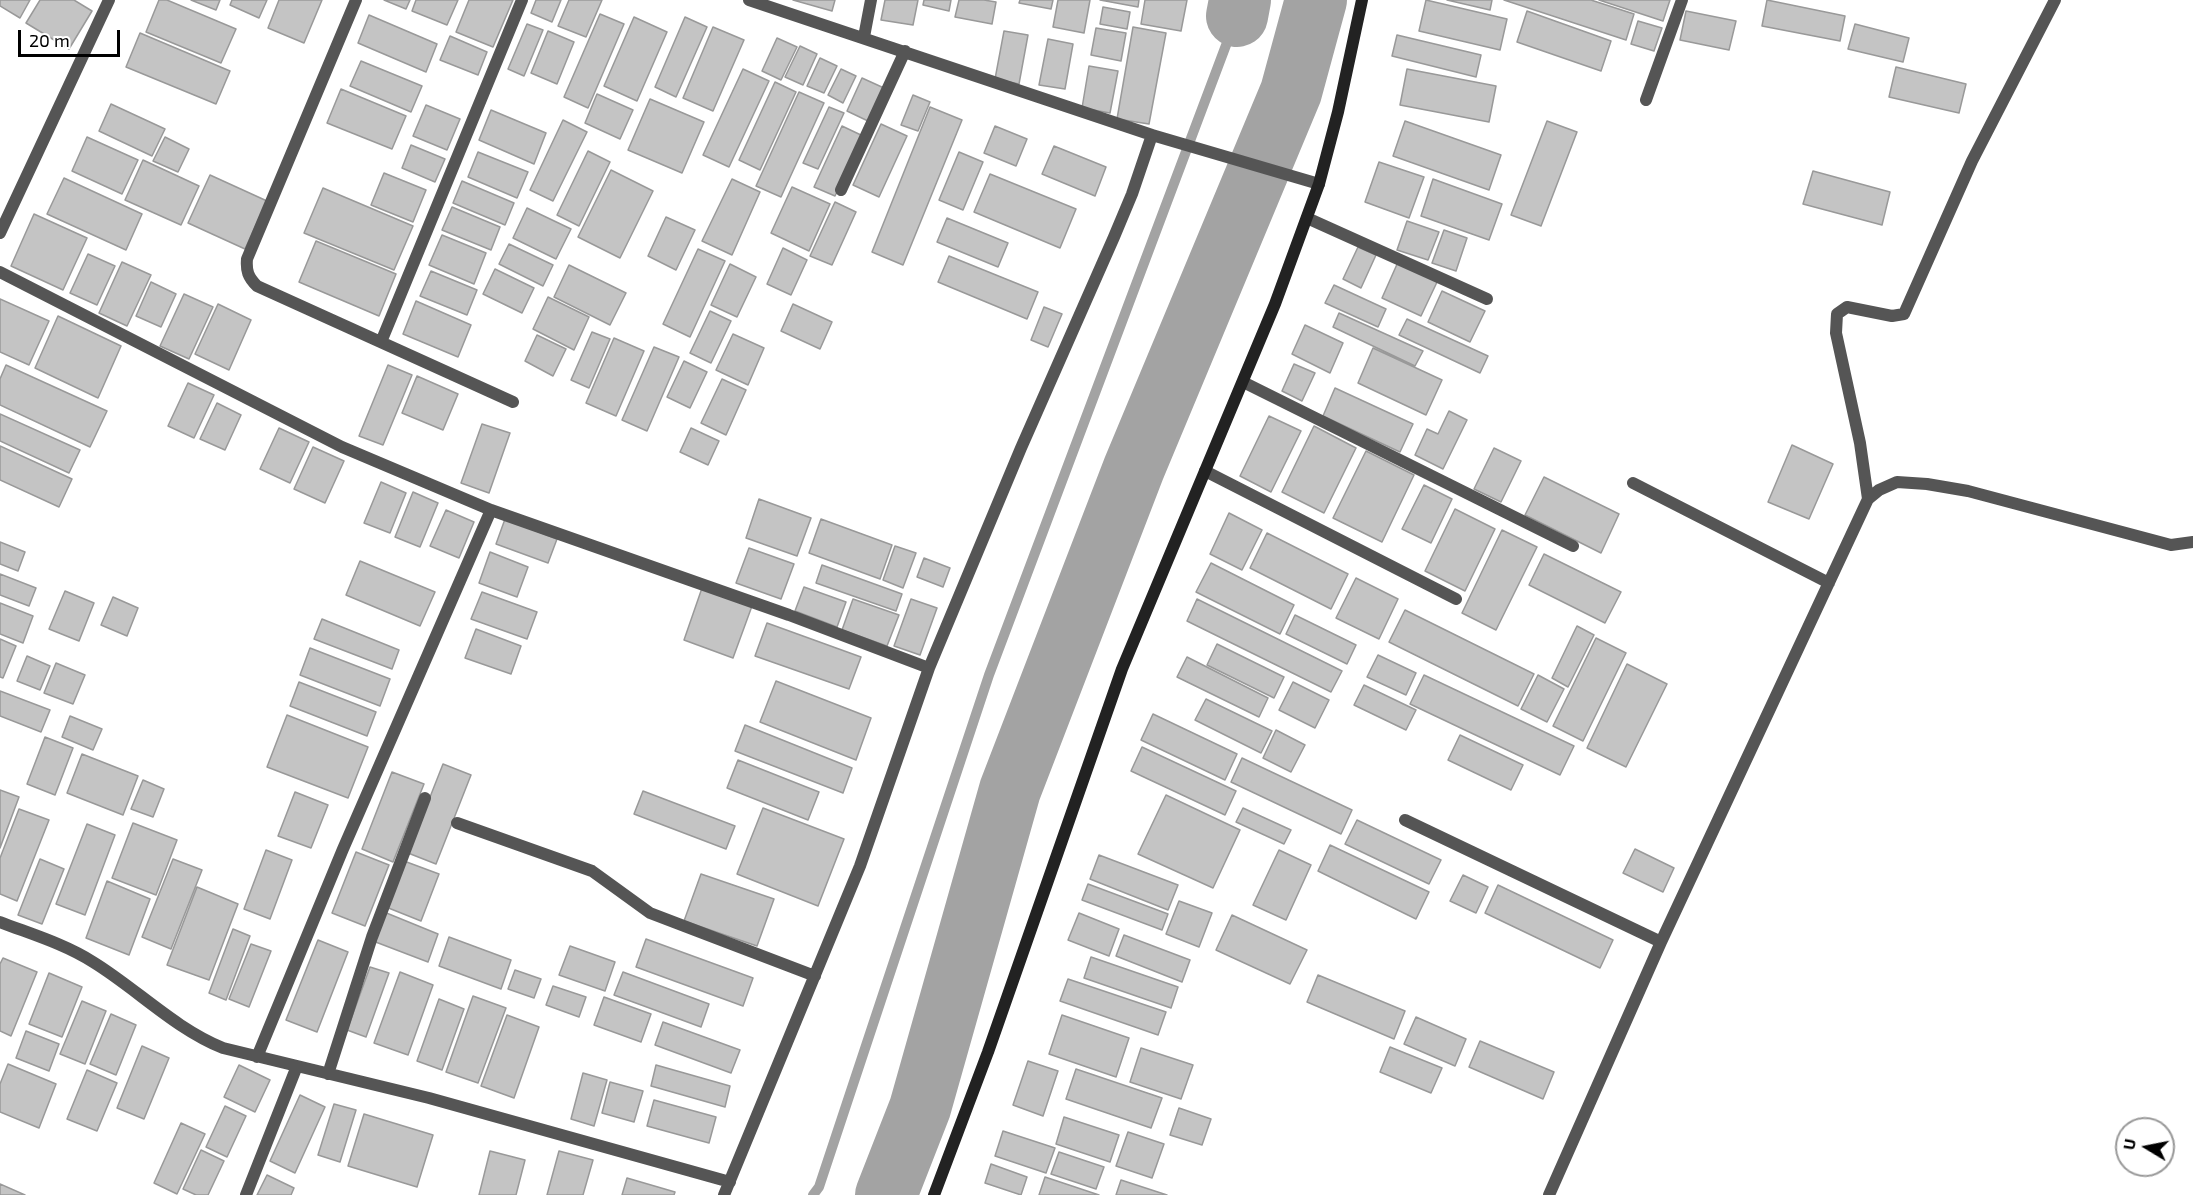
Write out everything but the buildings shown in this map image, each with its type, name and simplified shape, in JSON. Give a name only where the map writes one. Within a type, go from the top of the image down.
[{"type":"main road","points":[[934,1195],[988,1052],[1122,669],[1275,304],[1319,184],[1338,112],[1362,0]]},
{"type":"street","points":[[0,233],[109,0]]},
{"type":"street","points":[[356,0],[247,259],[246,270],[249,279],[257,286],[513,402]]},
{"type":"street","points":[[381,342],[522,0]]},
{"type":"street","points":[[748,0],[1152,135],[1319,184]]},
{"type":"street","points":[[864,37],[871,0]]},
{"type":"street","points":[[1646,100],[1682,0]]},
{"type":"street","points":[[1868,499],[1860,443],[1836,333],[1837,314],[1847,307],[1892,316],[1904,314],[1972,161],[2055,0]]},
{"type":"street","points":[[841,190],[905,51]]},
{"type":"street","points":[[723,1195],[860,866],[929,668],[1021,448],[1132,194],[1152,135]]},
{"type":"street","points":[[1306,218],[1487,299]]},
{"type":"street","points":[[0,272],[342,447],[491,510],[789,615],[929,668]]},
{"type":"street","points":[[1243,382],[1573,546]]},
{"type":"street","points":[[1205,471],[1456,599]]},
{"type":"street","points":[[1549,1195],[1661,942],[1868,499],[1879,490],[1898,482],[1928,484],[1968,491],[2171,545],[2193,542]]},
{"type":"street","points":[[1633,483],[1829,583]]},
{"type":"street","points":[[257,1057],[348,838],[491,510]]},
{"type":"street","points":[[328,1074],[372,937],[425,798]]},
{"type":"street","points":[[1405,819],[1661,942]]},
{"type":"street","points":[[458,823],[592,871],[650,913],[815,976]]},
{"type":"street","points":[[0,922],[72,950],[93,962],[202,1039],[223,1048],[429,1098],[730,1182]]},
{"type":"street","points":[[246,1195],[297,1066]]},
{"type":"waterway","points":[[1237,16],[1240,0]]},
{"type":"waterway","points":[[886,1195],[920,1108],[1010,790],[1134,468],[1291,92],[1316,0]]},
{"type":"waterway","points":[[813,1195],[819,1187],[989,675],[1237,16]]}]
